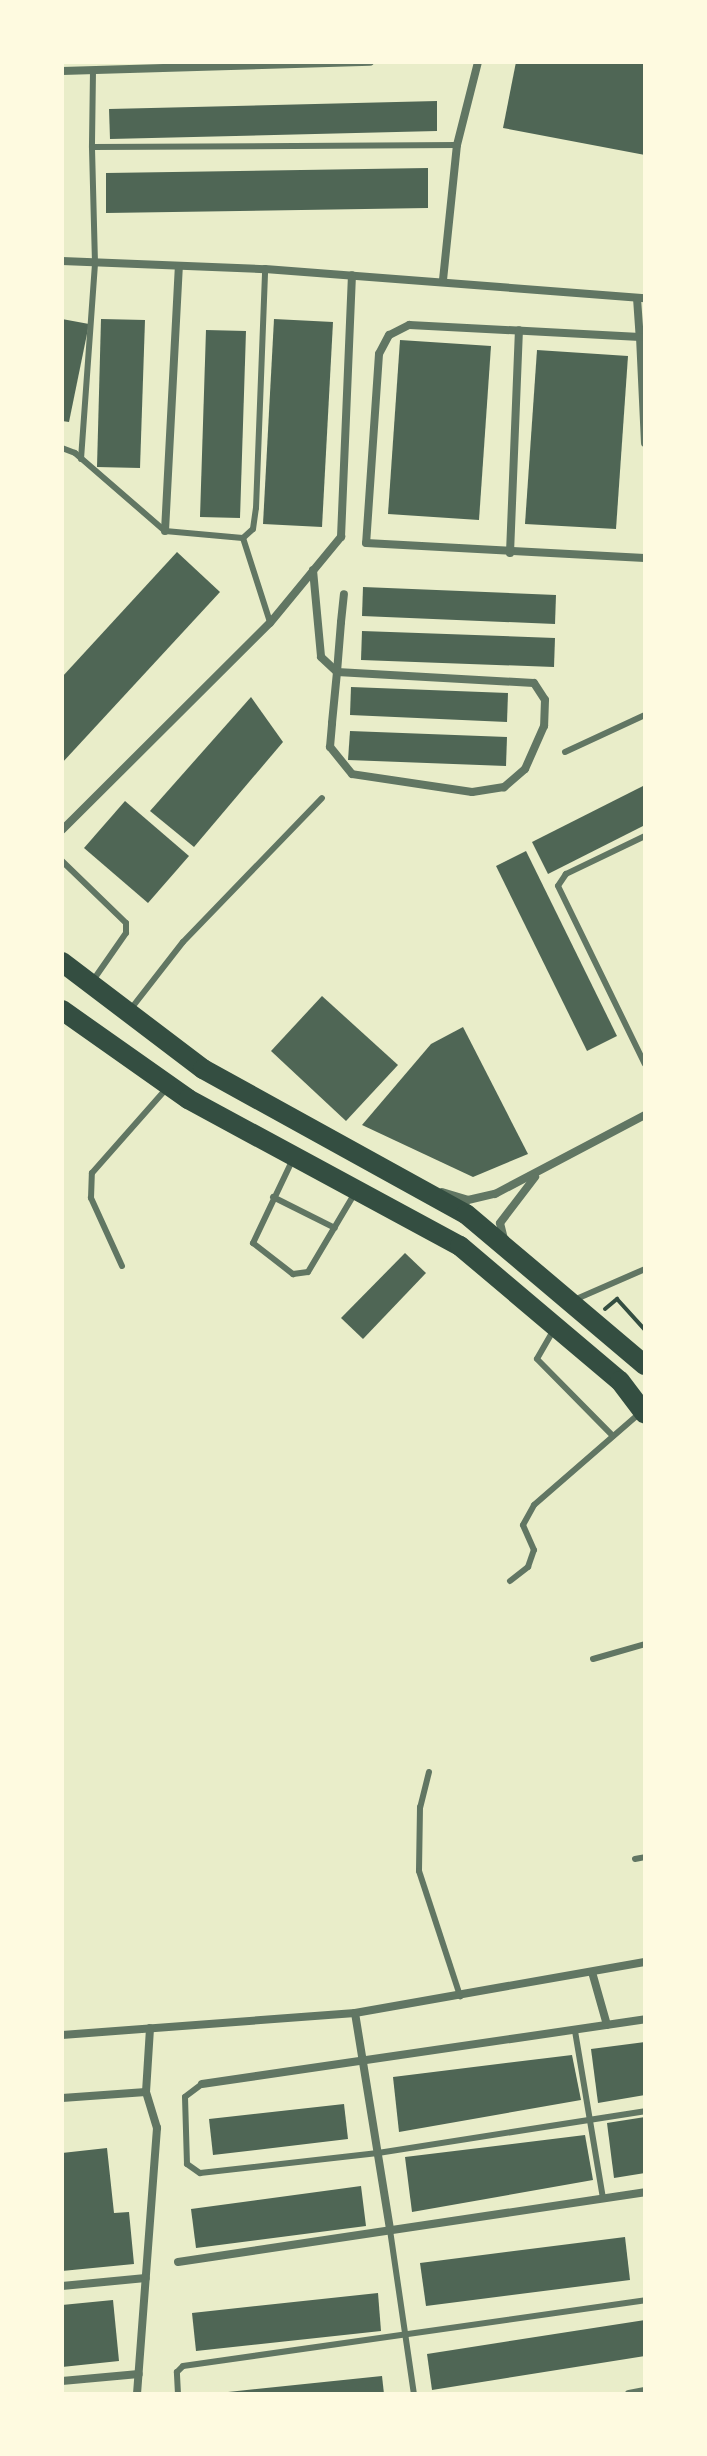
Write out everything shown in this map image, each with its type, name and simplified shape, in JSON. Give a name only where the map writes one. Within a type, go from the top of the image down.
[{"type":"highway","points":[[62,962],[203,1069],[466,1214],[574,1300],[645,1365]]},
{"type":"highway","points":[[65,1019],[169,1086],[460,1246],[620,1381],[644,1412]]},
{"type":"street","points":[[62,71],[176,64],[370,62]]},
{"type":"street","points":[[443,280],[457,145],[478,62]]},
{"type":"street","points":[[62,261],[443,280],[641,298],[645,443]]},
{"type":"street","points":[[165,531],[179,267]]},
{"type":"street","points":[[62,830],[270,623],[341,537],[352,275]]},
{"type":"street","points":[[640,337],[409,325],[389,335],[379,354],[366,543],[645,558]]},
{"type":"street","points":[[510,553],[519,330]]},
{"type":"street","points":[[313,570],[321,657],[337,672],[534,683],[545,700],[544,726],[525,769],[504,787],[472,792],[352,774],[330,747],[337,672],[344,594]]},
{"type":"street","points":[[395,1177],[468,1200],[538,1173],[645,1115]]},
{"type":"street","points":[[507,1244],[500,1223],[538,1173]]},
{"type":"street","points":[[62,2035],[355,2013],[645,1962]]},
{"type":"street","points":[[592,1972],[607,2025]]},
{"type":"street","points":[[355,2013],[390,2230]]},
{"type":"street","points":[[202,2084],[364,2063],[645,2019]]},
{"type":"street","points":[[137,2394],[157,2128],[146,2092],[150,2028]]},
{"type":"street","points":[[62,2098],[146,2092]]},
{"type":"street","points":[[178,2262],[645,2192]]},
{"type":"street","points":[[62,2286],[146,2278]]},
{"type":"street","points":[[62,2381],[139,2374]]},
{"type":"street","points":[[629,2394],[645,2391]]},
{"type":"lane","points":[[81,459],[95,263],[93,71]]},
{"type":"lane","points":[[92,147],[457,145]]},
{"type":"lane","points":[[62,448],[81,459],[165,531],[243,538],[253,529],[256,508],[265,269]]},
{"type":"lane","points":[[243,538],[270,623]]},
{"type":"lane","points":[[565,752],[645,715]]},
{"type":"lane","points":[[128,1013],[183,942],[322,798]]},
{"type":"lane","points":[[644,1061],[558,886],[566,874],[645,836]]},
{"type":"lane","points":[[62,861],[126,923],[126,933],[90,985]]},
{"type":"lane","points":[[122,1266],[91,1198],[92,1173],[169,1086]]},
{"type":"lane","points":[[295,1156],[253,1243],[293,1274],[308,1272],[357,1190]]},
{"type":"lane","points":[[273,1197],[335,1228]]},
{"type":"lane","points":[[574,1300],[645,1269]]},
{"type":"lane","points":[[557,1326],[537,1359],[613,1436]]},
{"type":"lane","points":[[510,1581],[528,1567],[534,1550],[523,1525],[534,1505],[644,1412]]},
{"type":"lane","points":[[593,1659],[645,1644]]},
{"type":"lane","points":[[429,1772],[420,1807],[419,1871],[460,1996]]},
{"type":"lane","points":[[635,1859],[645,1857]]},
{"type":"lane","points":[[575,2031],[603,2198]]},
{"type":"lane","points":[[202,2084],[185,2097],[191,2170],[378,2153],[645,2111]]},
{"type":"lane","points":[[390,2230],[414,2394]]},
{"type":"lane","points":[[178,2394],[177,2372],[183,2366],[645,2300]]},
{"type":"path","points":[[595,1319],[617,1299],[645,1330]]},
{"type":"building","points":[[516,62],[645,62],[645,155],[503,128]]},
{"type":"building","points":[[437,101],[437,131],[110,139],[109,109]]},
{"type":"building","points":[[428,168],[428,208],[106,213],[106,173]]},
{"type":"building","points":[[62,319],[89,324],[69,422],[62,421]]},
{"type":"building","points":[[101,319],[145,320],[140,468],[97,467]]},
{"type":"building","points":[[274,319],[333,322],[322,527],[263,524]]},
{"type":"building","points":[[206,330],[246,331],[240,518],[200,517]]},
{"type":"building","points":[[400,340],[491,346],[479,520],[388,514]]},
{"type":"building","points":[[537,350],[628,356],[616,529],[525,524]]},
{"type":"building","points":[[177,552],[220,592],[62,763],[62,677]]},
{"type":"building","points":[[363,587],[556,595],[555,624],[362,616]]},
{"type":"building","points":[[362,631],[555,638],[554,667],[361,660]]},
{"type":"building","points":[[351,687],[508,693],[507,722],[350,715]]},
{"type":"building","points":[[251,697],[283,742],[194,847],[150,811]]},
{"type":"building","points":[[350,731],[507,737],[506,766],[348,760]]},
{"type":"building","points":[[645,785],[645,825],[548,874],[532,842]]},
{"type":"building","points":[[125,801],[189,856],[148,903],[84,848]]},
{"type":"building","points":[[526,851],[617,1036],[587,1051],[496,866]]},
{"type":"building","points":[[322,996],[398,1065],[346,1121],[271,1051]]},
{"type":"building","points":[[463,1027],[528,1154],[473,1177],[362,1125],[431,1044]]},
{"type":"building","points":[[405,1253],[426,1273],[363,1339],[341,1318]]},
{"type":"building","points":[[645,2042],[645,2095],[598,2103],[591,2049]]},
{"type":"building","points":[[572,2055],[581,2100],[399,2132],[393,2077]]},
{"type":"building","points":[[344,2104],[348,2139],[213,2155],[209,2119]]},
{"type":"building","points":[[645,2117],[645,2173],[614,2178],[607,2123]]},
{"type":"building","points":[[585,2135],[593,2180],[412,2212],[405,2157]]},
{"type":"building","points":[[107,2148],[114,2213],[129,2212],[134,2264],[62,2271],[62,2153]]},
{"type":"building","points":[[361,2186],[366,2226],[196,2248],[191,2209]]},
{"type":"building","points":[[625,2237],[630,2280],[426,2306],[420,2263]]},
{"type":"building","points":[[378,2293],[381,2331],[196,2351],[192,2313]]},
{"type":"building","points":[[113,2300],[119,2361],[62,2367],[62,2305]]},
{"type":"building","points":[[645,2320],[645,2356],[432,2390],[427,2354]]},
{"type":"building","points":[[382,2376],[384,2394],[228,2394],[228,2392]]}]
